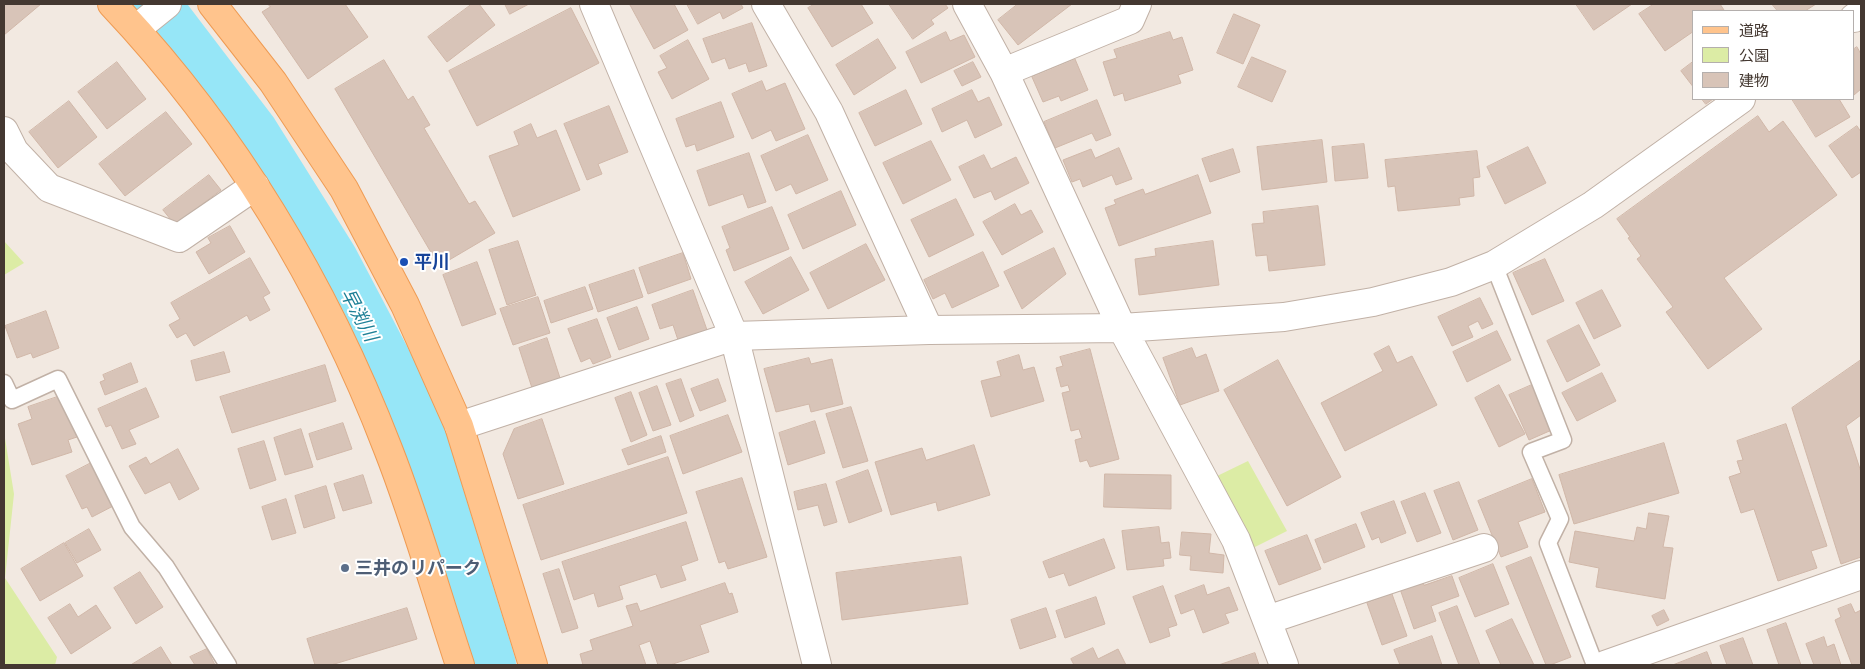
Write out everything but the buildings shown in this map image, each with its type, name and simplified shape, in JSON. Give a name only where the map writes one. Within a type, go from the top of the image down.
[{"type":"main road","points":[[112,4],[152,16],[199,106],[255,186],[328,312],[359,378],[405,495],[460,665]]},
{"type":"main road","points":[[212,4],[273,82],[344,189],[405,305],[459,426],[533,665]]},
{"type":"street","points":[[594,4],[734,336],[817,665]]},
{"type":"street","points":[[766,4],[829,112],[929,330]]},
{"type":"street","points":[[967,4],[1004,72],[1122,328],[1236,540],[1284,665]]},
{"type":"street","points":[[1004,72],[1130,20],[1137,4]]},
{"type":"street","points":[[459,426],[734,336],[929,330],[1122,328],[1284,317],[1373,302],[1450,282],[1494,265],[1592,205],[1740,100]]},
{"type":"street","points":[[4,131],[14,151],[49,188],[180,238],[255,186]]},
{"type":"street","points":[[1268,620],[1484,548]]},
{"type":"street","points":[[1620,663],[1861,575]]},
{"type":"lane","points":[[1494,265],[1563,440],[1531,452],[1560,519],[1548,542],[1595,665]]},
{"type":"lane","points":[[4,383],[12,400],[58,379],[132,527],[166,567],[228,665]]},
{"type":"green space","points":[[4,241],[24,263],[4,275]]},
{"type":"green space","points":[[4,432],[14,494],[5,578],[57,657],[55,665],[4,665]]},
{"type":"green space","points":[[1248,461],[1287,531],[1249,550],[1213,478]]},
{"type":"waterway","name":"早渕川","points":[[152,4],[251,134],[330,260],[411,414],[488,665]]},
{"type":"place","name":"平川","points":[[404,262]]},
{"type":"place","name":"三井のリパーク","points":[[345,568]]}]
